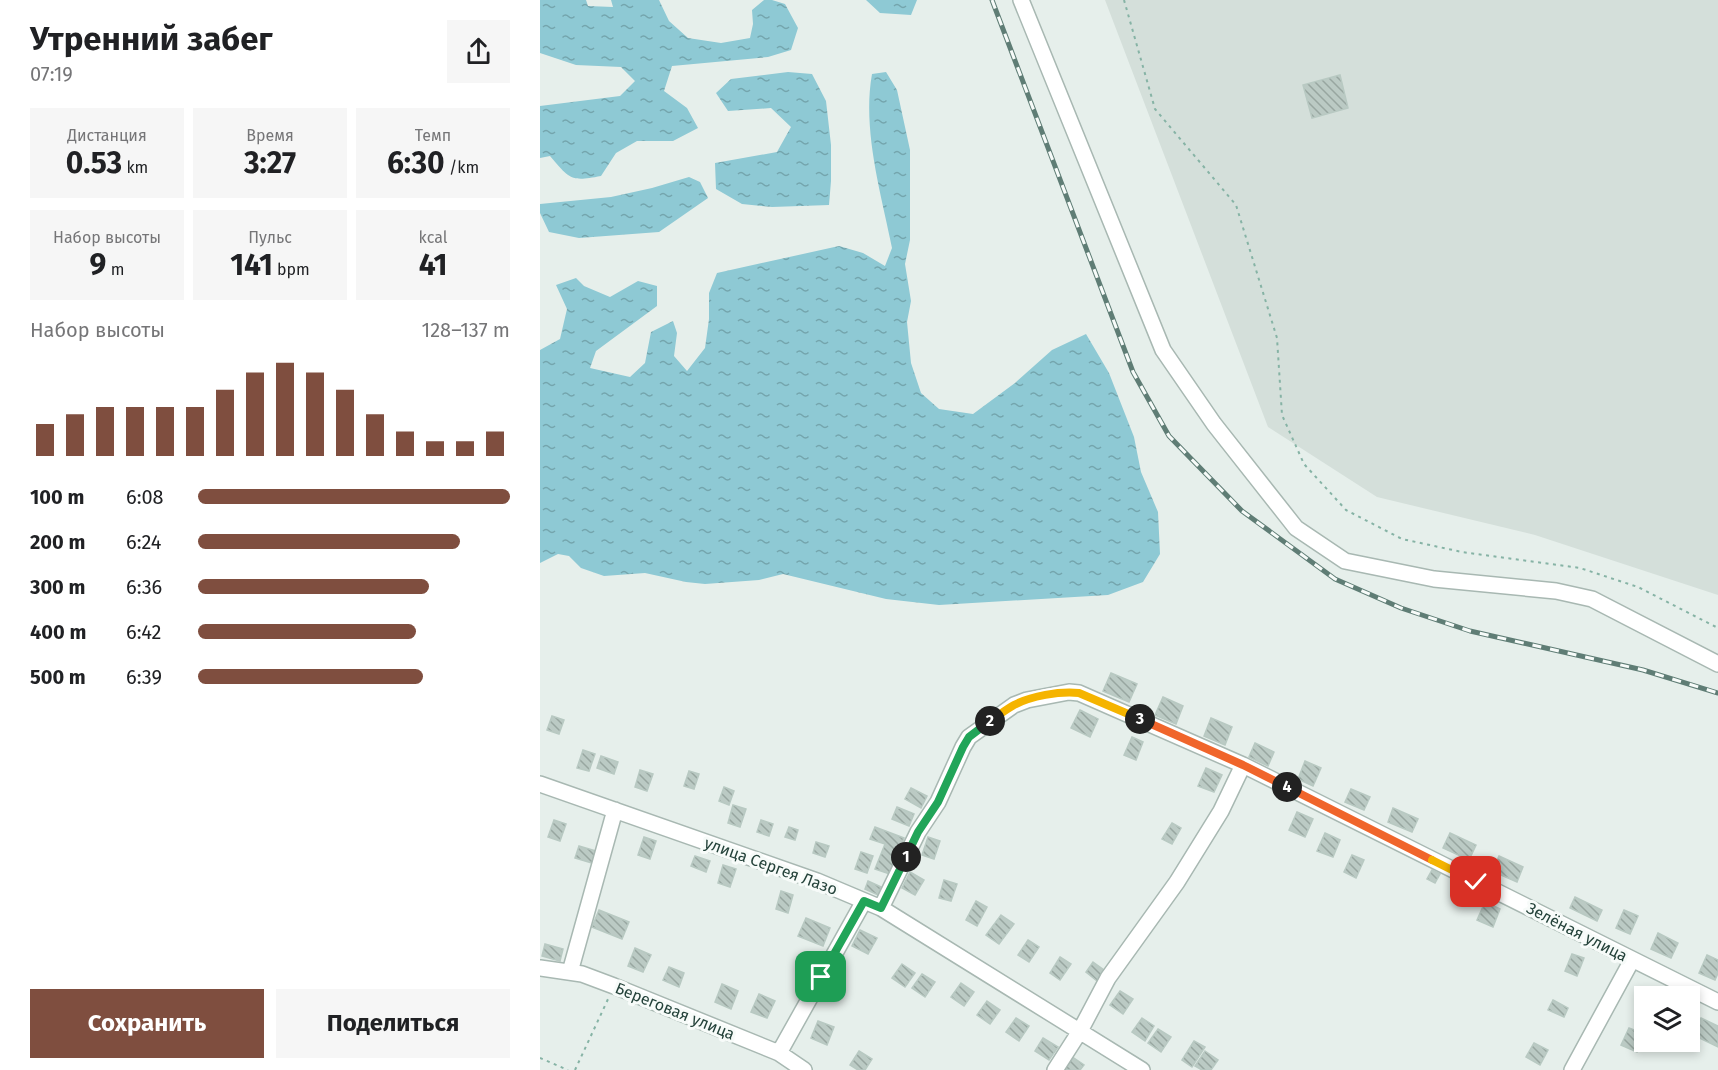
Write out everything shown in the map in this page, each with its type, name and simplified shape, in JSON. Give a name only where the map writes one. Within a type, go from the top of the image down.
[{"type":"street","points":[[1022,0],[1163,350],[1214,424],[1296,528],[1345,561],[1434,579],[1556,591],[1592,599],[1718,664]]},
{"type":"street","name":"Зелёная улица","points":[[881,908],[918,832],[938,802],[969,737],[1014,705],[1027,700],[1069,692],[1079,693],[1243,765],[1718,1002]]},
{"type":"street","points":[[1055,1070],[1080,1031],[1108,978],[1177,882],[1221,811],[1243,765]]},
{"type":"street","name":"улица Сергея Лазо","points":[[540,784],[817,881],[881,908],[1142,1070]]},
{"type":"street","points":[[570,972],[615,810]]},
{"type":"street","points":[[779,1053],[864,901]]},
{"type":"street","points":[[1572,1070],[1632,960]]},
{"type":"street","name":"Береговая улица","points":[[540,968],[570,972],[614,986],[779,1053],[804,1070]]},
{"type":"path","points":[[1124,0],[1155,109],[1236,205],[1277,338],[1282,415],[1304,464],[1346,510],[1402,539],[1462,552],[1580,568],[1638,587],[1718,628]]},
{"type":"path","points":[[575,1070],[614,986]]},
{"type":"path","points":[[540,1058],[567,1070]]},
{"type":"shaded area","points":[[1105,0],[1718,0],[1718,595],[1535,535],[1377,497],[1268,427]]},
{"type":"water","points":[[540,0],[586,0],[588,6],[613,7],[611,0],[659,0],[669,21],[688,38],[721,43],[750,38],[753,24],[752,10],[764,0],[772,0],[785,4],[798,28],[791,50],[768,57],[672,66],[664,91],[687,108],[698,128],[673,141],[637,141],[616,153],[601,176],[583,179],[571,177],[550,156],[540,158],[540,106],[620,96],[635,81],[621,67],[576,65],[540,53]]},
{"type":"water","points":[[866,0],[917,0],[911,15],[880,13]]},
{"type":"water","points":[[788,72],[812,74],[826,101],[831,145],[829,205],[772,207],[742,204],[716,189],[715,163],[777,152],[791,127],[771,108],[728,111],[716,93],[731,79]]},
{"type":"water","points":[[886,72],[897,90],[910,150],[910,240],[905,264],[911,301],[907,322],[911,363],[921,393],[939,409],[973,414],[1015,383],[1052,350],[1086,334],[1109,373],[1134,437],[1141,472],[1158,512],[1160,554],[1143,582],[1108,595],[939,605],[886,599],[783,574],[759,580],[705,584],[645,573],[604,576],[581,568],[569,556],[558,554],[540,563],[540,350],[560,339],[567,309],[556,285],[576,278],[584,286],[610,297],[638,281],[657,286],[657,306],[596,351],[590,368],[630,377],[645,363],[651,332],[673,321],[677,333],[674,356],[687,371],[705,348],[709,319],[709,293],[717,273],[839,246],[863,253],[885,266],[892,248],[878,184],[869,117],[872,74]]},
{"type":"water","points":[[689,177],[700,182],[708,198],[659,232],[579,238],[549,232],[540,213],[540,204],[611,197]]},
{"type":"building","points":[[1340,75],[1348,108],[1312,118],[1303,85]]},
{"type":"building","points":[[1111,673],[1137,684],[1129,702],[1103,691]]},
{"type":"building","points":[[1163,697],[1183,706],[1176,724],[1155,715]]},
{"type":"building","points":[[1080,710],[1098,719],[1090,737],[1071,728]]},
{"type":"building","points":[[552,716],[564,720],[559,734],[547,730]]},
{"type":"building","points":[[1211,718],[1232,727],[1225,745],[1204,736]]},
{"type":"building","points":[[1132,737],[1143,742],[1136,760],[1124,755]]},
{"type":"building","points":[[1255,743],[1274,752],[1268,766],[1249,757]]},
{"type":"building","points":[[583,750],[595,754],[589,771],[577,768]]},
{"type":"building","points":[[601,756],[618,762],[614,774],[597,768]]},
{"type":"building","points":[[1305,761],[1321,768],[1313,786],[1298,779]]},
{"type":"building","points":[[1206,768],[1222,775],[1214,792],[1198,786]]},
{"type":"building","points":[[640,770],[653,774],[647,791],[635,787]]},
{"type":"building","points":[[689,771],[699,774],[694,789],[684,786]]},
{"type":"building","points":[[724,787],[734,791],[729,805],[719,801]]},
{"type":"building","points":[[911,788],[927,796],[921,808],[905,799]]},
{"type":"building","points":[[1351,789],[1370,797],[1364,810],[1345,802]]},
{"type":"building","points":[[733,805],[746,809],[740,827],[728,823]]},
{"type":"building","points":[[897,807],[914,814],[909,826],[892,819]]},
{"type":"building","points":[[1393,808],[1418,819],[1412,832],[1388,822]]},
{"type":"building","points":[[1297,812],[1313,819],[1305,837],[1289,830]]},
{"type":"building","points":[[554,820],[566,824],[560,841],[548,837]]},
{"type":"building","points":[[761,820],[773,824],[769,836],[757,832]]},
{"type":"building","points":[[1172,823],[1181,828],[1172,844],[1162,839]]},
{"type":"building","points":[[789,827],[798,830],[795,840],[785,837]]},
{"type":"building","points":[[875,827],[904,838],[890,874],[875,869],[885,844],[870,839]]},
{"type":"building","points":[[1325,833],[1340,840],[1333,857],[1317,851]]},
{"type":"building","points":[[1450,833],[1476,845],[1469,860],[1443,848]]},
{"type":"building","points":[[644,837],[656,841],[650,859],[638,855]]},
{"type":"building","points":[[928,837],[940,841],[934,859],[922,855]]},
{"type":"building","points":[[816,842],[829,846],[825,857],[813,853]]},
{"type":"building","points":[[579,846],[596,851],[592,863],[575,858]]},
{"type":"building","points":[[861,852],[873,856],[867,873],[855,869]]},
{"type":"building","points":[[1352,855],[1364,860],[1356,878],[1344,872]]},
{"type":"building","points":[[695,856],[710,861],[706,872],[691,866]]},
{"type":"building","points":[[1499,856],[1523,867],[1517,882],[1492,871]]},
{"type":"building","points":[[723,865],[736,869],[730,887],[718,883]]},
{"type":"building","points":[[1432,870],[1440,874],[1435,883],[1427,879]]},
{"type":"building","points":[[910,872],[924,880],[915,895],[902,888]]},
{"type":"building","points":[[944,880],[957,884],[951,901],[939,898]]},
{"type":"building","points":[[868,881],[881,887],[878,895],[865,889]]},
{"type":"building","points":[[1461,888],[1469,891],[1462,905],[1455,901]]},
{"type":"building","points":[[781,891],[793,895],[788,913],[776,909]]},
{"type":"building","points":[[1575,897],[1602,910],[1597,921],[1570,908]]},
{"type":"building","points":[[976,901],[987,907],[977,926],[966,920]]},
{"type":"building","points":[[1485,902],[1500,909],[1493,927],[1477,920]]},
{"type":"building","points":[[599,910],[629,922],[622,939],[592,927]]},
{"type":"building","points":[[1624,910],[1638,916],[1630,934],[1616,928]]},
{"type":"building","points":[[1001,915],[1014,924],[999,944],[986,935]]},
{"type":"building","points":[[806,918],[830,928],[823,946],[798,936]]},
{"type":"building","points":[[860,930],[877,938],[868,954],[852,946]]},
{"type":"building","points":[[1658,933],[1678,943],[1671,958],[1651,949]]},
{"type":"building","points":[[1028,940],[1039,947],[1029,962],[1018,955]]},
{"type":"building","points":[[545,944],[563,949],[560,961],[542,956]]},
{"type":"building","points":[[635,948],[651,955],[643,972],[628,966]]},
{"type":"building","points":[[1572,954],[1584,958],[1577,976],[1565,971]]},
{"type":"building","points":[[1707,955],[1718,960],[1718,973],[1715,980],[1699,973]]},
{"type":"building","points":[[1060,957],[1071,964],[1060,980],[1050,973]]},
{"type":"building","points":[[1093,962],[1104,970],[1097,981],[1086,972]]},
{"type":"building","points":[[902,964],[915,973],[905,987],[892,978]]},
{"type":"building","points":[[669,967],[684,973],[679,987],[663,980]]},
{"type":"building","points":[[922,974],[935,982],[925,997],[912,988]]},
{"type":"building","points":[[961,983],[974,992],[964,1006],[951,997]]},
{"type":"building","points":[[722,984],[738,991],[731,1009],[715,1002]]},
{"type":"building","points":[[1120,991],[1133,999],[1123,1014],[1110,1005]]},
{"type":"building","points":[[759,994],[775,1001],[767,1018],[751,1012]]},
{"type":"building","points":[[1553,1000],[1568,1008],[1564,1017],[1548,1010]]},
{"type":"building","points":[[987,1001],[1000,1010],[990,1024],[977,1015]]},
{"type":"building","points":[[1016,1018],[1029,1026],[1019,1041],[1006,1032]]},
{"type":"building","points":[[1142,1018],[1154,1026],[1145,1041],[1132,1032]]},
{"type":"building","points":[[1701,1018],[1718,1026],[1718,1047],[1700,1038]]},
{"type":"building","points":[[818,1021],[834,1027],[827,1045],[811,1038]]},
{"type":"building","points":[[1629,1028],[1634,1030],[1634,1051],[1621,1045]]},
{"type":"building","points":[[1158,1029],[1171,1037],[1161,1052],[1148,1043]]},
{"type":"building","points":[[1043,1038],[1058,1047],[1049,1060],[1035,1051]]},
{"type":"building","points":[[1194,1041],[1205,1047],[1192,1067],[1182,1060]]},
{"type":"building","points":[[1534,1043],[1548,1050],[1540,1065],[1526,1057]]},
{"type":"building","points":[[859,1051],[872,1059],[865,1070],[858,1070],[850,1065]]},
{"type":"building","points":[[1205,1051],[1218,1060],[1211,1070],[1202,1070],[1195,1066]]},
{"type":"building","points":[[1071,1056],[1084,1065],[1080,1070],[1061,1070]]},
{"type":"railway","points":[[992,0],[1133,372],[1169,436],[1242,511],[1335,579],[1401,608],[1470,631],[1643,670],[1718,693]]},
{"type":"route","points":[[821,977],[864,901],[881,908],[918,832],[950,780],[969,737],[1014,705],[1027,700],[1069,692],[1079,693],[1243,765],[1476,882]]}]
